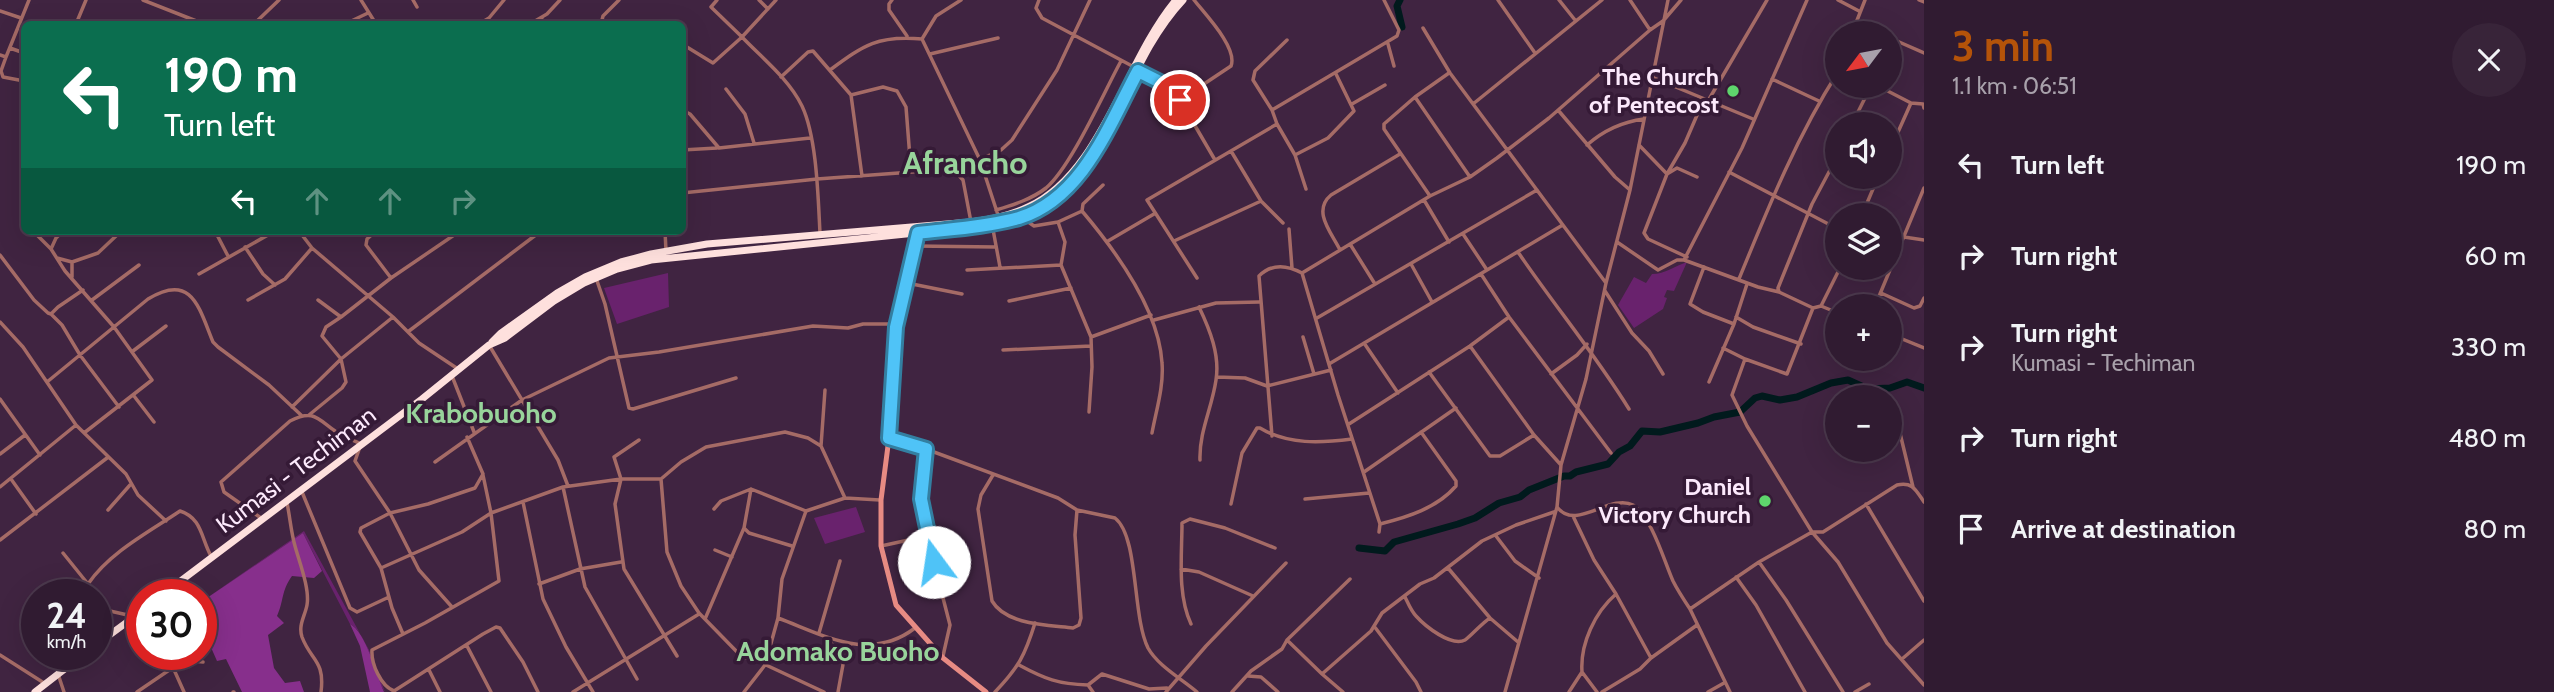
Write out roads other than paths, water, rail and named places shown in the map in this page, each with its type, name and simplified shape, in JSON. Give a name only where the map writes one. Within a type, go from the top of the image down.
[{"type":"highway","points":[[489,345],[544,301],[584,277],[621,262],[666,251],[746,241],[971,222],[1030,206],[1050,195],[1071,176],[1085,158],[1165,13],[1176,0]]},
{"type":"highway","name":"Kumasi - Techiman","points":[[184,579],[452,376],[489,345],[505,338],[563,296],[596,278],[651,260],[992,225],[1021,217],[1053,199],[1082,173],[1136,69],[1183,0]]},
{"type":"highway","points":[[746,241],[747,250]]},
{"type":"highway","points":[[35,692],[63,670]]},
{"type":"street","points":[[0,11],[22,19],[29,0]]},
{"type":"street","points":[[77,21],[86,0]]},
{"type":"street","points":[[143,0],[196,21]]},
{"type":"street","points":[[257,21],[279,0]]},
{"type":"street","points":[[361,0],[374,21]]},
{"type":"street","points":[[413,0],[417,7]]},
{"type":"street","points":[[484,21],[504,0]]},
{"type":"street","points":[[536,21],[560,0]]},
{"type":"street","points":[[602,21],[603,16],[619,0]]},
{"type":"street","points":[[718,0],[711,7],[781,77],[802,106],[817,179],[820,234]]},
{"type":"street","points":[[759,0],[768,9]]},
{"type":"street","points":[[686,46],[713,63],[742,37],[776,0]]},
{"type":"street","points":[[892,0],[889,10],[907,36]]},
{"type":"street","points":[[922,39],[936,16],[961,0]]},
{"type":"street","points":[[1039,0],[1036,9],[1039,15],[1166,85],[1180,100],[1215,160]]},
{"type":"street","points":[[981,160],[1001,150],[1012,140],[1057,70],[1090,0]]},
{"type":"street","points":[[1180,100],[1231,66],[1233,59],[1229,46],[1194,0]]},
{"type":"street","points":[[1272,110],[1388,44],[1397,36],[1399,30],[1384,0]]},
{"type":"street","points":[[1498,0],[1535,53]]},
{"type":"street","points":[[1559,0],[1574,20]]},
{"type":"street","points":[[1474,104],[1574,20],[1602,0]]},
{"type":"street","points":[[1630,0],[1650,30]]},
{"type":"street","points":[[1505,692],[1556,509],[1561,465],[1592,351],[1630,190],[1668,0]]},
{"type":"street","points":[[1302,273],[1430,196],[1470,177],[1509,149],[1663,21],[1681,0]]},
{"type":"street","points":[[1767,0],[1706,100],[1667,174],[1644,233],[1648,239],[1704,267],[1747,284],[1779,292],[1813,308],[1825,308]]},
{"type":"street","points":[[1686,258],[1729,172],[1807,0]]},
{"type":"street","points":[[1838,0],[1859,11]]},
{"type":"street","points":[[1856,21],[1865,0]]},
{"type":"street","points":[[351,21],[368,13]]},
{"type":"street","points":[[21,21],[1,71],[3,77],[21,81]]},
{"type":"street","points":[[1423,28],[1450,73],[1509,149],[1561,226],[1606,283]]},
{"type":"street","points":[[830,69],[859,49],[883,39],[907,36],[922,39]]},
{"type":"street","points":[[930,54],[998,38]]},
{"type":"street","points":[[922,39],[981,160],[997,214],[1031,197],[1054,180],[1121,61]]},
{"type":"street","points":[[1287,40],[1253,76],[1295,155],[1306,189]]},
{"type":"street","points":[[1902,43],[1924,53]]},
{"type":"street","points":[[1388,44],[1394,66]]},
{"type":"street","points":[[10,48],[21,52]]},
{"type":"street","points":[[781,77],[811,51],[830,69],[851,95],[862,176]]},
{"type":"street","points":[[0,55],[6,57]]},
{"type":"street","points":[[1430,196],[1384,129],[1384,124],[1415,97],[1450,73]]},
{"type":"street","points":[[1295,155],[1328,138],[1354,111],[1336,74]]},
{"type":"street","points":[[1654,78],[1753,119]]},
{"type":"street","points":[[1772,79],[1819,101]]},
{"type":"street","points":[[1352,104],[1385,85]]},
{"type":"street","points":[[851,95],[883,87],[897,91],[905,107],[911,171]]},
{"type":"street","points":[[726,89],[745,114],[754,142]]},
{"type":"street","points":[[1739,279],[1775,194],[1825,92]]},
{"type":"street","points":[[1415,97],[1470,177]]},
{"type":"street","points":[[1901,98],[1924,105]]},
{"type":"street","points":[[1902,123],[1911,103]]},
{"type":"street","points":[[1558,110],[1615,177],[1630,190]]},
{"type":"street","points":[[686,112],[719,148]]},
{"type":"street","points":[[1587,145],[1620,124],[1645,119]]},
{"type":"street","points":[[1197,278],[1154,214],[1147,199],[1277,124]]},
{"type":"street","points":[[686,150],[810,138]]},
{"type":"street","points":[[1639,145],[1667,174]]},
{"type":"street","points":[[1231,151],[1261,201],[1283,223]]},
{"type":"street","points":[[1340,250],[1322,215],[1324,202],[1331,195],[1401,154]]},
{"type":"street","points":[[1667,174],[1677,168],[1697,177]]},
{"type":"street","points":[[686,193],[950,169],[956,170],[963,180],[971,222]]},
{"type":"street","points":[[1729,172],[1825,222]]},
{"type":"street","points":[[1779,292],[1778,288],[1825,181]]},
{"type":"street","points":[[1103,185],[1083,204],[1082,211],[1108,241],[1153,317],[1162,367],[1152,433]]},
{"type":"street","points":[[1902,241],[1924,188]]},
{"type":"street","points":[[1317,318],[1537,190]]},
{"type":"street","points":[[1424,200],[1449,242]]},
{"type":"street","points":[[1173,241],[1261,201]]},
{"type":"street","points":[[1021,217],[1034,226],[1058,222],[1082,211]]},
{"type":"street","points":[[1108,241],[1154,214]]},
{"type":"street","points":[[1058,222],[1065,242],[1061,265],[1091,337],[1089,412]]},
{"type":"street","points":[[992,225],[1000,267]]},
{"type":"street","points":[[1329,364],[1561,226]]},
{"type":"street","points":[[1289,229],[1292,268]]},
{"type":"street","points":[[918,233],[897,324],[889,438],[881,499],[881,546],[896,605],[943,658],[986,692]]},
{"type":"street","points":[[1463,234],[1487,270]]},
{"type":"street","points":[[37,235],[114,327],[152,380],[85,433]]},
{"type":"street","points":[[51,249],[59,235]]},
{"type":"street","points":[[217,235],[228,256]]},
{"type":"street","points":[[200,274],[268,235]]},
{"type":"street","points":[[302,235],[312,248],[409,331],[419,343],[459,370]]},
{"type":"street","points":[[372,235],[366,245],[391,278]]},
{"type":"street","points":[[309,415],[346,382],[341,359],[322,336],[326,327],[454,235]]},
{"type":"street","points":[[409,331],[536,235]]},
{"type":"street","points":[[665,235],[666,251]]},
{"type":"street","points":[[57,258],[72,261],[98,253],[116,236]]},
{"type":"street","points":[[1904,237],[1924,240]]},
{"type":"street","points":[[1617,243],[1658,270],[1686,258]]},
{"type":"street","points":[[1350,244],[1375,285]]},
{"type":"street","points":[[915,246],[996,247]]},
{"type":"street","points":[[245,247],[263,275],[275,285]]},
{"type":"street","points":[[248,300],[285,279],[312,248]]},
{"type":"street","points":[[1518,252],[1558,310],[1592,351],[1629,409]]},
{"type":"street","points":[[0,254],[43,311],[51,314],[66,331],[80,355],[119,407]]},
{"type":"street","points":[[72,261],[72,277]]},
{"type":"street","points":[[1411,264],[1432,302]]},
{"type":"street","points":[[92,300],[139,265]]},
{"type":"street","points":[[967,270],[1061,265]]},
{"type":"street","points":[[1272,436],[1259,302],[1261,273],[1281,266],[1302,273],[1380,524],[1380,532]]},
{"type":"street","points":[[1704,267],[1690,304],[1734,324]]},
{"type":"street","points":[[1481,274],[1508,317],[1611,453]]},
{"type":"street","points":[[596,278],[630,409],[736,378]]},
{"type":"street","points":[[1821,306],[1834,280]]},
{"type":"street","points":[[1886,280],[1881,293],[1924,312]]},
{"type":"street","points":[[907,283],[962,294]]},
{"type":"street","points":[[1709,382],[1734,324],[1747,284]]},
{"type":"street","points":[[1009,301],[1071,288]]},
{"type":"street","points":[[51,314],[83,290]]},
{"type":"street","points":[[47,382],[159,292],[183,290],[196,301],[218,347],[241,362],[301,415]]},
{"type":"street","points":[[1605,291],[1663,374]]},
{"type":"street","points":[[1918,308],[1924,298]]},
{"type":"street","points":[[318,300],[341,317]]},
{"type":"street","points":[[1091,337],[1153,317],[1216,303],[1259,302]]},
{"type":"street","points":[[1199,307],[1213,343],[1216,377],[1200,441],[1200,460]]},
{"type":"street","points":[[1723,348],[1787,374],[1813,308]]},
{"type":"street","points":[[292,407],[341,359],[393,317]]},
{"type":"street","points":[[1349,424],[1470,346],[1508,317]]},
{"type":"street","points":[[1736,317],[1753,327],[1801,344]]},
{"type":"street","points":[[0,322],[23,347],[76,425],[126,474],[138,495],[166,521]]},
{"type":"street","points":[[435,462],[522,400],[598,361],[813,326],[848,328],[863,324],[897,324]]},
{"type":"street","points":[[133,351],[166,326]]},
{"type":"street","points":[[1303,337],[1314,374]]},
{"type":"street","points":[[1902,339],[1924,348]]},
{"type":"street","points":[[1364,343],[1398,393]]},
{"type":"street","points":[[1551,374],[1587,344]]},
{"type":"street","points":[[489,345],[558,460],[566,486],[580,569],[591,600],[637,678]]},
{"type":"street","points":[[1003,350],[1091,346]]},
{"type":"street","points":[[1470,346],[1534,435],[1561,465]]},
{"type":"street","points":[[1745,359],[1732,395],[1753,435],[1812,532],[1838,562],[1887,643],[1924,685]]},
{"type":"street","points":[[1216,377],[1245,378],[1267,386],[1331,370]]},
{"type":"street","points":[[1429,372],[1490,456],[1500,456],[1534,435]]},
{"type":"street","points":[[452,376],[474,432]]},
{"type":"street","points":[[825,390],[821,446],[845,498]]},
{"type":"street","points":[[134,396],[154,422]]},
{"type":"street","points":[[0,399],[40,455]]},
{"type":"street","points":[[1364,472],[1456,408]]},
{"type":"street","points":[[262,519],[224,492],[220,482],[290,421],[301,415],[321,418],[334,430],[361,444],[355,461],[390,513],[419,570],[437,587],[452,607]]},
{"type":"street","points":[[0,487],[76,425]]},
{"type":"street","points":[[1231,504],[1242,453],[1253,432],[1260,428],[1272,436],[1291,440],[1327,442],[1353,439]]},
{"type":"street","points":[[381,568],[462,532],[491,513],[566,486],[621,479],[661,480],[681,462],[715,443],[785,432],[808,438],[821,446]]},
{"type":"street","points":[[1380,524],[1399,520],[1441,502],[1456,486],[1456,481],[1421,432]]},
{"type":"street","points":[[0,454],[25,435]]},
{"type":"street","points":[[467,437],[483,474],[499,580],[372,650],[373,661],[386,686],[394,691],[489,631],[500,628],[523,662],[538,692]]},
{"type":"street","points":[[889,438],[1058,498],[1077,510],[1115,518],[1125,530],[1139,620],[1146,644],[1155,658],[1197,692]]},
{"type":"street","points":[[639,440],[614,457],[621,479],[615,504],[622,561],[630,581],[677,656]]},
{"type":"street","points":[[1902,441],[1913,486],[1924,502]]},
{"type":"street","points":[[926,449],[921,499],[927,536],[950,625],[943,658]]},
{"type":"street","points":[[0,540],[107,458]]},
{"type":"street","points":[[403,634],[381,568],[360,532],[361,528],[390,513],[475,488],[483,474]]},
{"type":"street","points":[[993,475],[981,495],[978,509],[992,601],[1002,612],[1035,623],[1073,628],[1079,625],[1081,618],[1075,535],[1077,510]]},
{"type":"street","points":[[11,479],[36,514]]},
{"type":"street","points":[[661,480],[667,552],[681,586],[699,614],[746,659],[767,657]]},
{"type":"street","points":[[1690,609],[1759,562],[1812,532],[1823,532],[1897,485],[1907,483],[1913,486]]},
{"type":"street","points":[[108,510],[131,485]]},
{"type":"street","points":[[714,509],[721,501],[751,489],[806,511],[845,498],[881,499]]},
{"type":"street","points":[[705,619],[744,528],[751,489]]},
{"type":"street","points":[[301,490],[349,608],[357,612],[389,597]]},
{"type":"street","points":[[1305,499],[1369,493]]},
{"type":"street","points":[[286,501],[307,604],[300,626],[302,637],[319,664],[322,675],[321,692]]},
{"type":"street","points":[[522,501],[539,584],[550,615],[593,692]]},
{"type":"street","points":[[1556,509],[1573,516],[1619,504],[1630,503],[1637,509],[1648,524],[1674,583],[1690,609],[1730,692]]},
{"type":"street","points":[[1866,504],[1924,601]]},
{"type":"street","points":[[1322,674],[1374,626],[1382,612],[1448,568],[1462,555],[1516,525],[1556,509]]},
{"type":"street","points":[[92,579],[102,566],[180,511],[192,517],[202,531],[204,544],[212,558]]},
{"type":"street","points":[[744,692],[765,665],[778,618],[782,579],[806,511]]},
{"type":"street","points":[[1573,516],[1594,559],[1651,658]]},
{"type":"street","points":[[1191,624],[1185,609],[1181,569],[1182,523],[1190,519],[1225,528],[1275,548]]},
{"type":"street","points":[[744,528],[749,533],[793,546]]},
{"type":"street","points":[[1496,535],[1515,561],[1538,578]]},
{"type":"street","points":[[881,546],[927,536]]},
{"type":"street","points":[[715,550],[732,557]]},
{"type":"street","points":[[63,553],[84,579]]},
{"type":"street","points":[[539,584],[580,569],[622,561]]},
{"type":"street","points":[[819,633],[840,561]]},
{"type":"street","points":[[1759,562],[1843,692]]},
{"type":"street","points":[[1019,664],[1042,678],[1062,684],[1088,685],[1098,676],[1106,674],[1150,691],[1167,690],[1286,563]]},
{"type":"street","points":[[1448,568],[1490,618],[1518,642]]},
{"type":"street","points":[[1181,569],[1199,572],[1253,596]]},
{"type":"street","points":[[1737,577],[1756,605],[1805,692]]},
{"type":"street","points":[[1232,692],[1274,655],[1350,579]]},
{"type":"street","points":[[1569,692],[1582,672],[1584,646],[1592,628],[1607,602],[1616,594]]},
{"type":"street","points":[[1405,596],[1416,616],[1456,642],[1467,639],[1476,627],[1490,618]]},
{"type":"street","points":[[573,692],[699,614]]},
{"type":"street","points":[[778,618],[850,645],[863,646],[896,640],[915,628]]},
{"type":"street","points":[[995,692],[1025,656],[1035,623]]},
{"type":"street","points":[[1582,672],[1599,692],[1640,669],[1697,625]]},
{"type":"street","points":[[1374,626],[1421,692]]},
{"type":"street","points":[[828,637],[843,664]]},
{"type":"street","points":[[1287,640],[1343,692]]},
{"type":"street","points":[[1901,660],[1924,640]]},
{"type":"street","points":[[838,692],[850,645]]},
{"type":"street","points":[[467,646],[491,692]]},
{"type":"street","points":[[0,655],[45,684]]},
{"type":"street","points":[[765,665],[824,692]]},
{"type":"street","points":[[137,692],[169,670]]},
{"type":"street","points":[[174,670],[184,692]]},
{"type":"street","points":[[429,670],[440,692]]},
{"type":"street","points":[[58,674],[64,692]]},
{"type":"street","points":[[1248,676],[1261,677],[1278,692]]},
{"type":"street","points":[[1708,692],[1725,682]]},
{"type":"street","points":[[1856,692],[1869,684]]},
{"type":"street","points":[[1088,685],[1093,692]]},
{"type":"waterway","points":[[1400,0],[1397,6],[1402,27]]},
{"type":"waterway","points":[[1359,548],[1385,551],[1394,542],[1475,518],[1499,503],[1520,497],[1529,490],[1576,472],[1608,464],[1619,452],[1630,446],[1642,431],[1660,432],[1740,412],[1755,398],[1762,396],[1780,400],[1797,397],[1831,383],[1848,380],[1868,389],[1890,388],[1907,382],[1924,388]]},
{"type":"place","name":"The Church of Pentecost","points":[[1733,91]]},
{"type":"place","name":"Daniel Victory Church","points":[[1765,501]]},
{"type":"district","name":"Afrancho","points":[[965,163]]},
{"type":"district","name":"Krabobuoho","points":[[481,413]]},
{"type":"district","name":"Adomako Buoho","points":[[838,651]]}]
